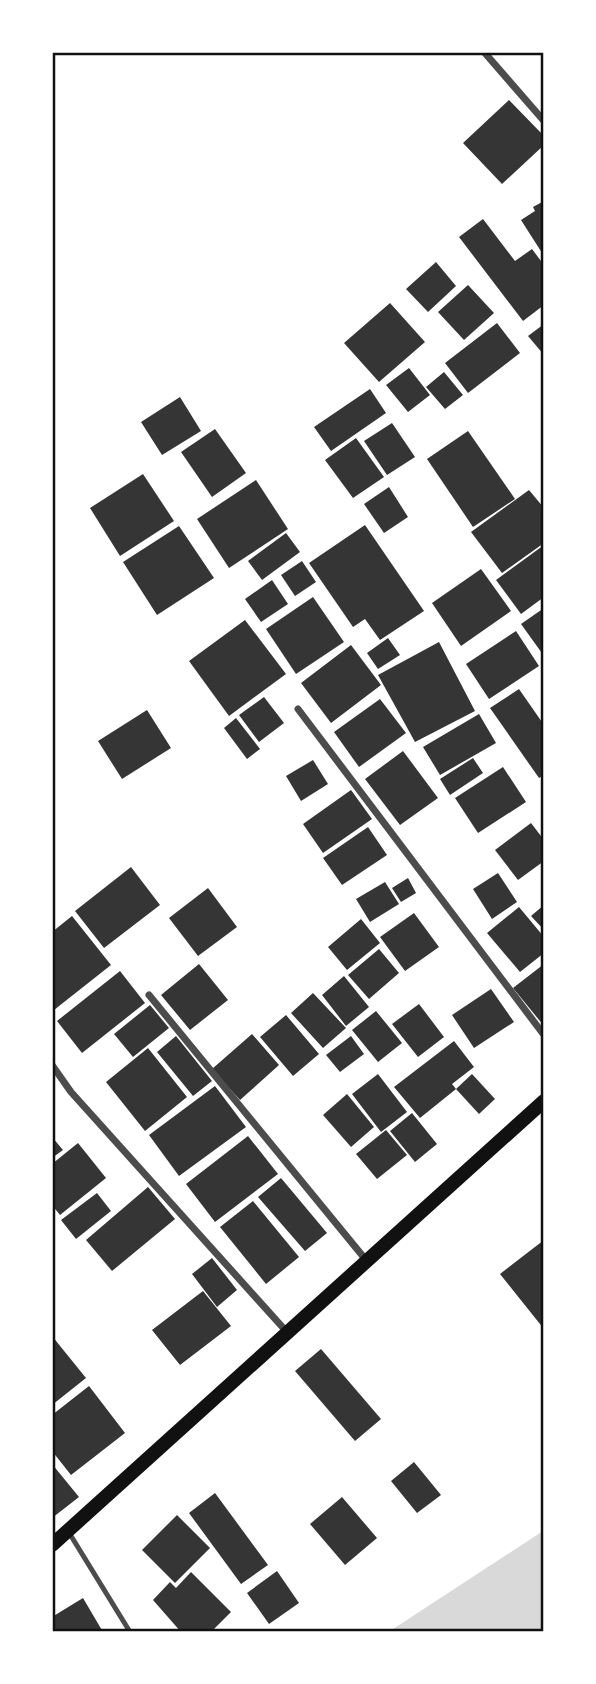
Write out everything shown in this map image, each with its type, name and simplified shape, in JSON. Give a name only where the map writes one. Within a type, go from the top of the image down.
[{"type":"main road","points":[[52,1545],[286,1331],[544,1101]]},
{"type":"street","points":[[484,52],[544,121]]},
{"type":"street","points":[[298,709],[544,1035]]},
{"type":"street","points":[[149,995],[366,1260]]},
{"type":"street","points":[[52,1065],[71,1092],[286,1331]]},
{"type":"lane","points":[[68,1531],[130,1632]]},
{"type":"shaded area","points":[[543,1531],[543,1631],[390,1631]]},
{"type":"building","points":[[509,100],[544,136],[544,145],[502,184],[463,143]]},
{"type":"building","points":[[544,201],[544,256],[521,220],[535,211],[533,207]]},
{"type":"building","points":[[483,219],[515,261],[532,249],[544,265],[544,305],[523,321],[459,237]]},
{"type":"building","points":[[436,262],[456,286],[428,312],[406,289]]},
{"type":"building","points":[[468,285],[494,313],[464,340],[438,312]]},
{"type":"building","points":[[390,303],[425,342],[379,382],[344,343]]},
{"type":"building","points":[[497,323],[520,353],[468,393],[445,363]]},
{"type":"building","points":[[544,324],[544,355],[528,336]]},
{"type":"building","points":[[409,368],[430,395],[408,412],[386,385]]},
{"type":"building","points":[[444,372],[463,395],[445,409],[426,387]]},
{"type":"building","points":[[370,389],[386,413],[331,451],[314,427]]},
{"type":"building","points":[[180,397],[201,431],[162,455],[141,422]]},
{"type":"building","points":[[392,423],[415,457],[387,475],[364,441]]},
{"type":"building","points":[[215,429],[246,473],[212,497],[181,452]]},
{"type":"building","points":[[468,431],[515,499],[473,527],[427,459]]},
{"type":"building","points":[[356,438],[384,477],[353,498],[325,460]]},
{"type":"building","points":[[143,474],[174,521],[120,556],[90,508]]},
{"type":"building","points":[[256,480],[288,529],[229,568],[197,519]]},
{"type":"building","points":[[389,487],[408,517],[384,533],[364,504]]},
{"type":"building","points":[[529,490],[544,508],[544,543],[502,573],[471,532]]},
{"type":"building","points":[[365,525],[424,611],[380,640],[365,619],[353,627],[309,563]]},
{"type":"building","points":[[179,526],[214,578],[157,615],[123,562]]},
{"type":"building","points":[[286,533],[300,552],[262,580],[248,561]]},
{"type":"building","points":[[544,545],[544,597],[521,614],[496,580]]},
{"type":"building","points":[[302,561],[316,582],[295,596],[281,575]]},
{"type":"building","points":[[481,569],[511,611],[461,646],[432,603]]},
{"type":"building","points":[[272,580],[288,604],[261,622],[245,599]]},
{"type":"building","points":[[313,597],[344,642],[296,674],[266,629]]},
{"type":"building","points":[[544,608],[544,656],[521,624]]},
{"type":"building","points":[[245,620],[286,674],[229,716],[189,661]]},
{"type":"building","points":[[516,631],[539,666],[489,699],[466,664]]},
{"type":"building","points":[[388,638],[400,655],[378,669],[367,653]]},
{"type":"building","points":[[439,642],[475,711],[415,742],[378,675]]},
{"type":"building","points":[[351,645],[381,685],[331,723],[301,683]]},
{"type":"building","points":[[519,689],[544,725],[544,775],[539,778],[490,708]]},
{"type":"building","points":[[264,697],[284,723],[259,742],[239,715]]},
{"type":"building","points":[[380,699],[406,733],[359,767],[334,732]]},
{"type":"building","points":[[147,710],[171,748],[122,779],[98,741]]},
{"type":"building","points":[[479,714],[496,743],[440,775],[423,747]]},
{"type":"building","points":[[236,718],[260,749],[247,759],[224,728]]},
{"type":"building","points":[[403,751],[438,798],[400,825],[365,779]]},
{"type":"building","points":[[473,758],[483,773],[450,795],[440,779]]},
{"type":"building","points":[[313,760],[328,784],[301,801],[286,776]]},
{"type":"building","points":[[503,767],[526,802],[478,833],[455,798]]},
{"type":"building","points":[[351,790],[372,819],[323,853],[303,824]]},
{"type":"building","points":[[531,823],[544,840],[544,861],[518,880],[495,850]]},
{"type":"building","points":[[368,827],[387,855],[342,885],[323,858]]},
{"type":"building","points":[[131,867],[160,905],[104,948],[75,911]]},
{"type":"building","points":[[498,873],[517,902],[492,919],[473,889]]},
{"type":"building","points":[[408,878],[416,893],[401,902],[392,888]]},
{"type":"building","points":[[385,882],[399,904],[370,922],[356,899]]},
{"type":"building","points":[[208,888],[237,927],[198,956],[169,918]]},
{"type":"building","points":[[544,905],[544,930],[531,916]]},
{"type":"building","points":[[519,907],[544,937],[544,953],[520,972],[487,933]]},
{"type":"building","points":[[414,913],[439,947],[405,971],[380,937]]},
{"type":"building","points":[[72,916],[111,965],[54,1010],[52,932]]},
{"type":"building","points":[[361,919],[380,943],[347,970],[328,947]]},
{"type":"building","points":[[379,949],[399,973],[369,999],[348,975]]},
{"type":"building","points":[[199,964],[228,1000],[190,1030],[161,995]]},
{"type":"building","points":[[544,964],[544,1026],[513,988]]},
{"type":"building","points":[[120,971],[145,1003],[82,1053],[57,1021]]},
{"type":"building","points":[[344,976],[369,1007],[346,1026],[322,995]]},
{"type":"building","points":[[491,989],[514,1022],[474,1048],[452,1015]]},
{"type":"building","points":[[313,993],[346,1028],[323,1048],[291,1013]]},
{"type":"building","points":[[419,1004],[444,1037],[418,1057],[392,1024]]},
{"type":"building","points":[[150,1005],[169,1028],[133,1057],[114,1034]]},
{"type":"building","points":[[376,1011],[402,1043],[378,1062],[352,1030]]},
{"type":"building","points":[[286,1015],[319,1054],[293,1076],[260,1037]]},
{"type":"building","points":[[252,1034],[279,1065],[240,1100],[212,1069]]},
{"type":"building","points":[[176,1036],[212,1081],[193,1096],[157,1052]]},
{"type":"building","points":[[351,1036],[364,1054],[340,1072],[326,1055]]},
{"type":"building","points":[[454,1041],[474,1067],[452,1084],[456,1089],[420,1118],[394,1087]]},
{"type":"building","points":[[148,1048],[187,1097],[145,1131],[106,1082]]},
{"type":"building","points":[[378,1074],[407,1112],[381,1132],[352,1094]]},
{"type":"building","points":[[472,1074],[495,1099],[479,1114],[456,1089]]},
{"type":"building","points":[[215,1086],[246,1127],[179,1176],[149,1135]]},
{"type":"building","points":[[347,1094],[374,1127],[351,1147],[323,1115]]},
{"type":"building","points":[[412,1113],[437,1144],[415,1162],[390,1131]]},
{"type":"building","points":[[386,1130],[407,1155],[377,1179],[356,1154]]},
{"type":"building","points":[[248,1136],[278,1174],[215,1222],[186,1184]]},
{"type":"building","points":[[52,1137],[63,1150],[52,1158]]},
{"type":"building","points":[[78,1143],[106,1178],[60,1215],[52,1205],[52,1164]]},
{"type":"building","points":[[281,1178],[327,1233],[305,1251],[258,1197]]},
{"type":"building","points":[[148,1187],[175,1219],[112,1271],[86,1240]]},
{"type":"building","points":[[97,1193],[111,1211],[76,1239],[61,1220]]},
{"type":"building","points":[[253,1201],[299,1257],[266,1284],[220,1227]]},
{"type":"building","points":[[544,1240],[544,1329],[500,1274]]},
{"type":"building","points":[[212,1258],[237,1290],[217,1307],[192,1274]]},
{"type":"building","points":[[203,1291],[231,1326],[180,1365],[152,1330]]},
{"type":"building","points":[[52,1336],[86,1378],[52,1405]]},
{"type":"building","points":[[321,1349],[381,1419],[355,1441],[295,1371]]},
{"type":"building","points":[[89,1386],[125,1433],[71,1475],[52,1451],[52,1415]]},
{"type":"building","points":[[414,1462],[441,1495],[417,1513],[391,1481]]},
{"type":"building","points":[[52,1464],[79,1497],[52,1518]]},
{"type":"building","points":[[215,1493],[268,1565],[241,1584],[189,1513]]},
{"type":"building","points":[[342,1497],[377,1538],[345,1565],[310,1524]]},
{"type":"building","points":[[177,1515],[210,1548],[175,1583],[142,1550]]},
{"type":"building","points":[[277,1571],[299,1603],[269,1624],[247,1593]]},
{"type":"building","points":[[191,1572],[231,1612],[211,1632],[181,1632],[153,1600],[170,1582],[176,1588]]},
{"type":"building","points":[[83,1598],[103,1632],[55,1632],[52,1617]]}]
